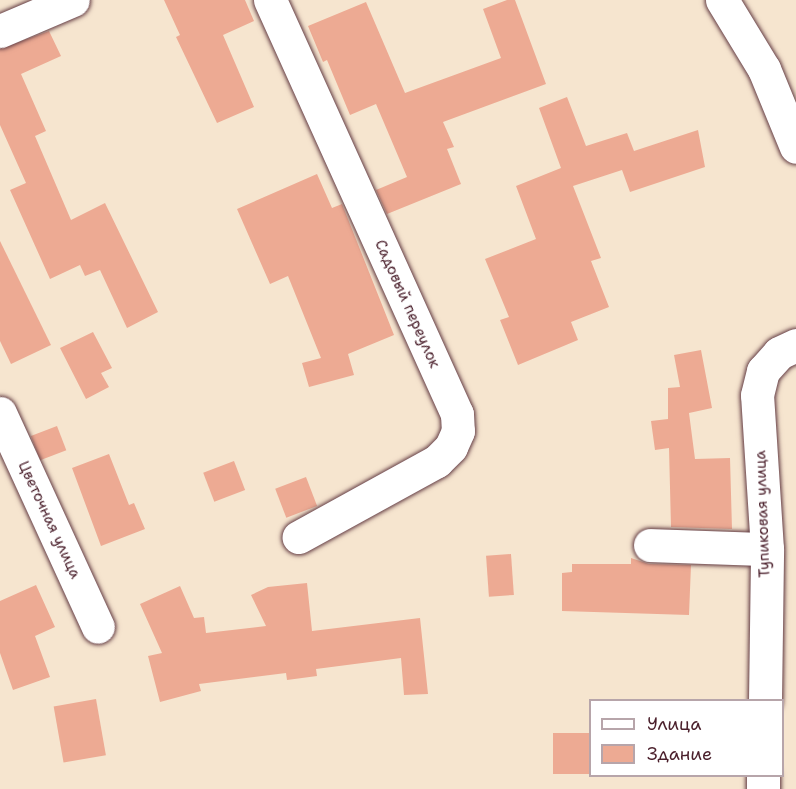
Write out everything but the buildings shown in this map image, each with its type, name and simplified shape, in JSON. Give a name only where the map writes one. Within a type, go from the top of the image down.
[{"type":"street","points":[[0,31],[73,0]]},
{"type":"street","name":"Садовый переулок","points":[[270,0],[457,414],[458,431],[452,447],[437,461],[299,537]]},
{"type":"street","points":[[722,0],[764,69],[796,147]]},
{"type":"street","name":"Тупиковая улица","points":[[765,699],[767,549],[757,395],[763,372],[779,353],[796,345]]},
{"type":"street","name":"Цветочная улица","points":[[0,413],[98,627]]},
{"type":"street","points":[[650,545],[767,549]]}]
